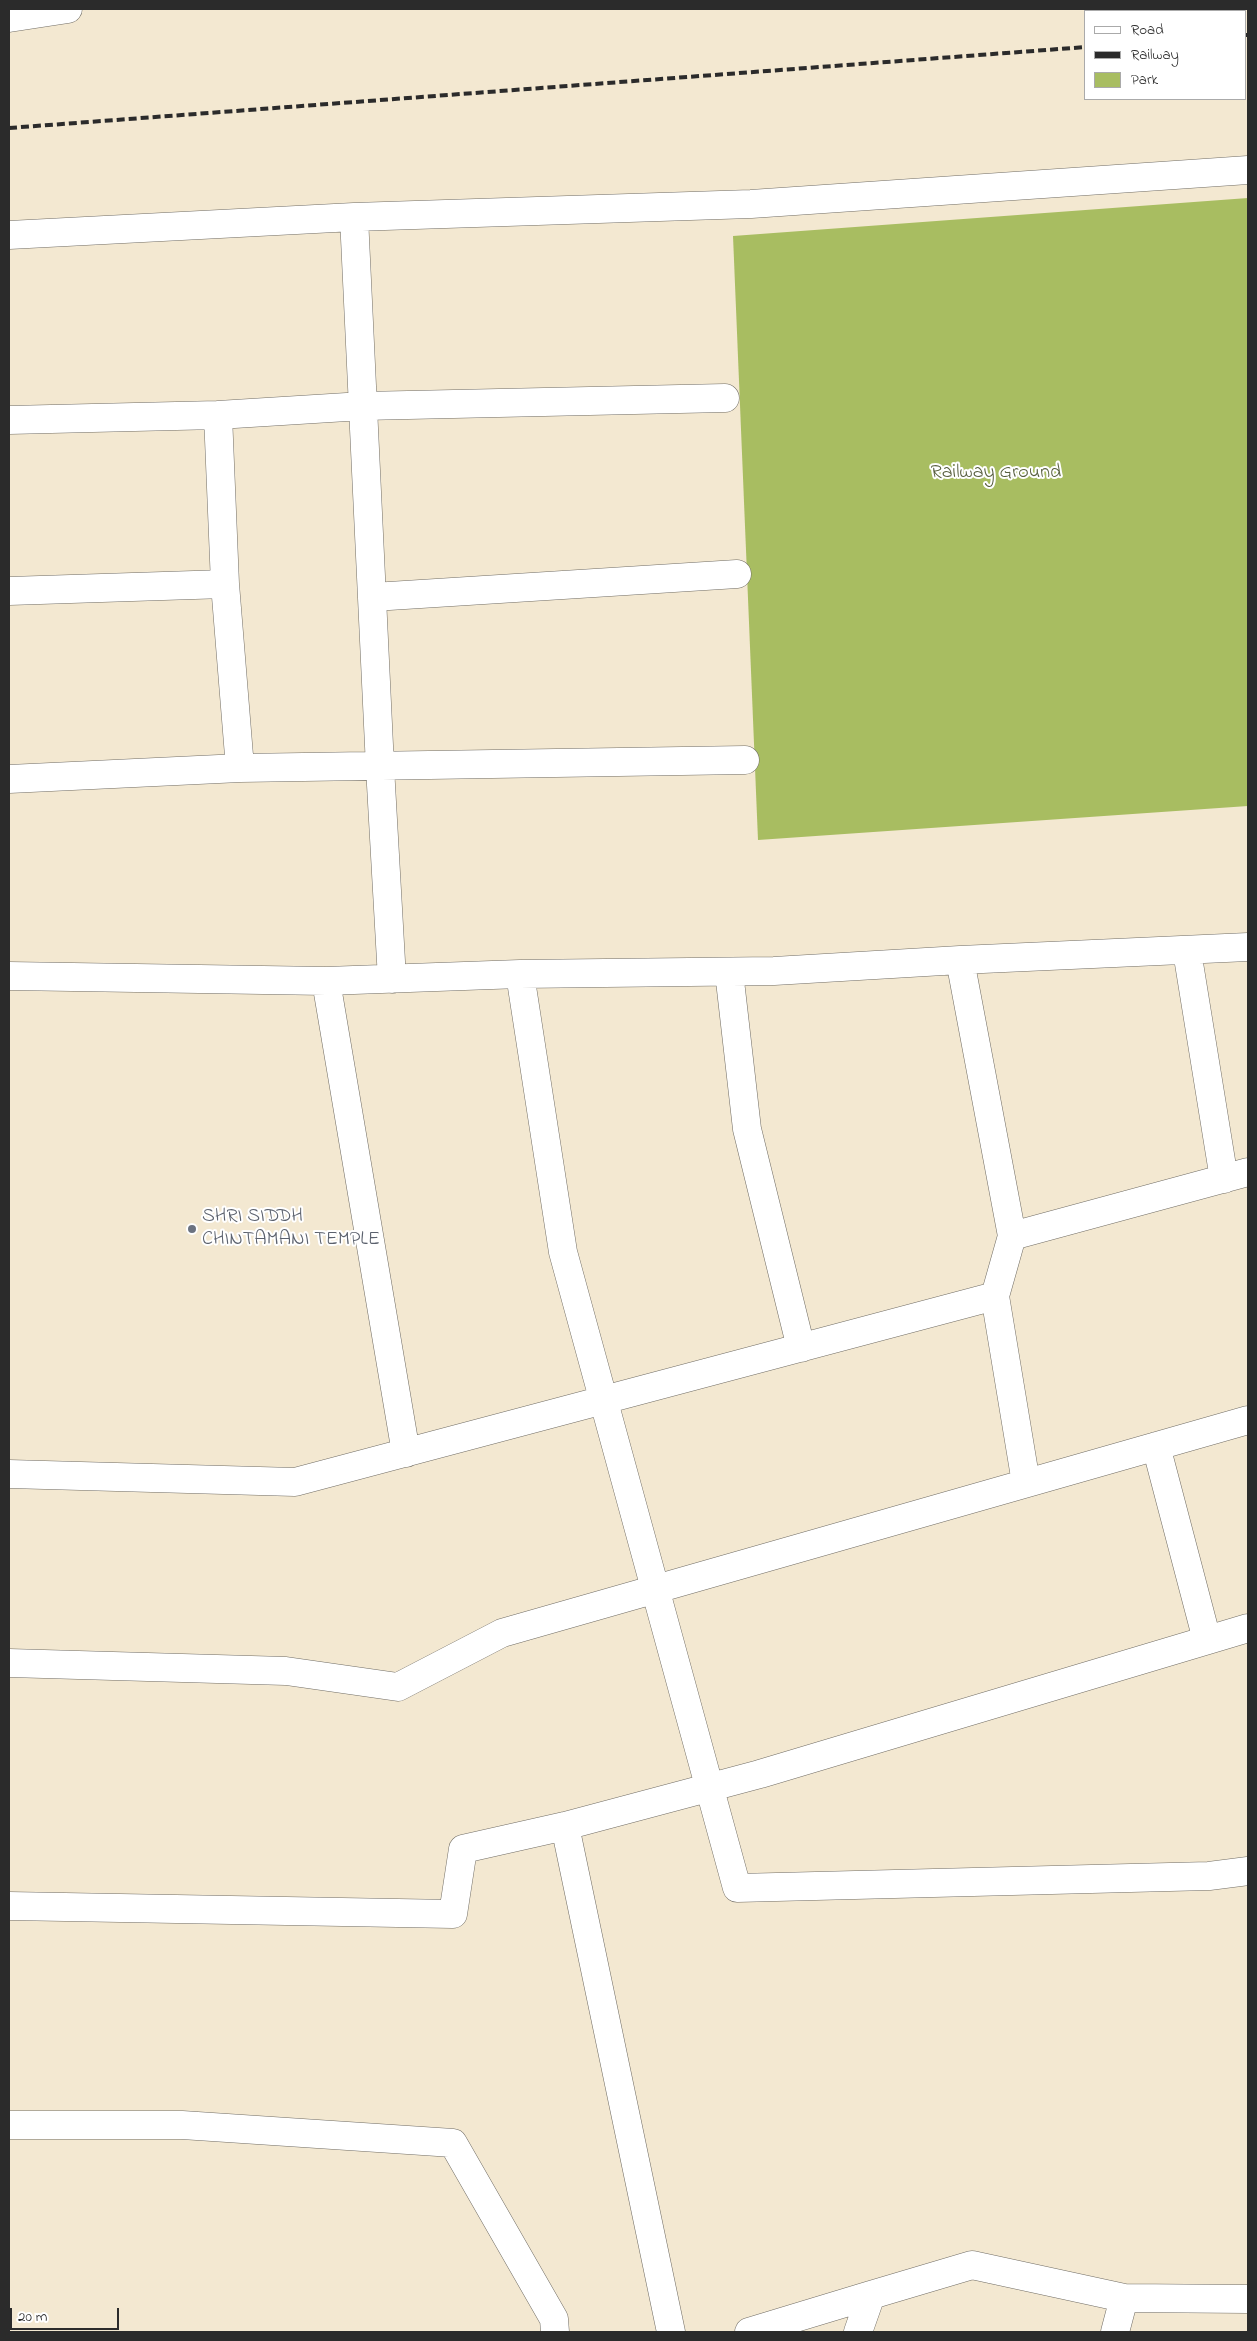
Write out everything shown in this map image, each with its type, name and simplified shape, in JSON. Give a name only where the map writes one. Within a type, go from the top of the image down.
[{"type":"street","points":[[9,18],[68,9]]},
{"type":"street","points":[[9,235],[354,218],[750,204],[1248,170]]},
{"type":"street","points":[[354,218],[392,979]]},
{"type":"street","points":[[9,420],[218,415],[363,406],[724,398]]},
{"type":"street","points":[[218,415],[225,584],[240,768]]},
{"type":"street","points":[[373,597],[737,574]]},
{"type":"street","points":[[9,591],[225,584]]},
{"type":"street","points":[[9,778],[240,768],[745,760]]},
{"type":"street","points":[[9,976],[326,981],[520,974],[774,971],[960,960],[1248,947]]},
{"type":"street","points":[[1012,1236],[1236,1176],[1187,950]]},
{"type":"street","points":[[960,960],[1012,1236],[995,1296],[1026,1483]]},
{"type":"street","points":[[729,972],[747,1129],[801,1348]]},
{"type":"street","points":[[520,974],[563,1252],[737,1888],[1209,1876],[1248,1871]]},
{"type":"street","points":[[326,981],[406,1453]]},
{"type":"street","points":[[9,1474],[294,1482],[995,1296]]},
{"type":"street","points":[[9,1663],[286,1671],[398,1687],[502,1633],[1248,1420]]},
{"type":"street","points":[[1156,1446],[1207,1640]]},
{"type":"street","points":[[9,1906],[453,1914],[463,1849],[565,1826],[710,1788],[1248,1628]]},
{"type":"street","points":[[565,1826],[670,2332]]},
{"type":"street","points":[[9,2125],[182,2125],[453,2143],[554,2319],[554,2332]]},
{"type":"street","points":[[750,2332],[972,2265],[1124,2298],[1248,2299]]},
{"type":"street","points":[[858,2332],[871,2295]]},
{"type":"street","points":[[1115,2332],[1124,2298]]},
{"type":"green space","name":"Railway Ground","points":[[1248,198],[1248,806],[758,840],[733,236]]},
{"type":"railway","points":[[9,128],[1084,47]]},
{"type":"place","name":"SHRI SIDDH CHINTAMANI TEMPLE","points":[[192,1229]]}]
